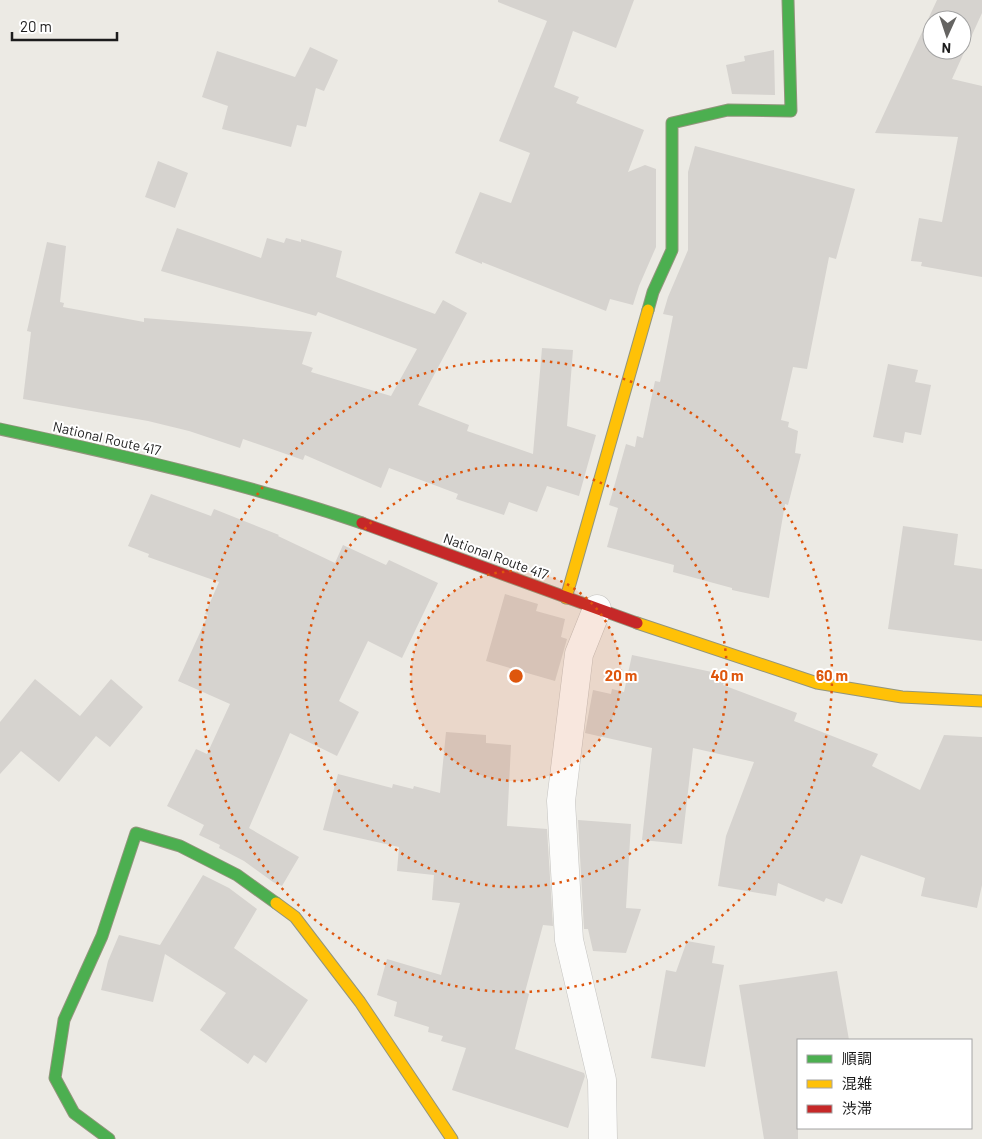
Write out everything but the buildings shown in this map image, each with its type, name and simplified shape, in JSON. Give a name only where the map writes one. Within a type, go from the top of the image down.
[{"type":"main road","points":[[566,598],[653,292],[672,250],[672,123],[728,110],[791,111],[788,0]]},
{"type":"main road","name":"National Route 417","points":[[0,429],[120,455],[306,504],[386,531],[597,609],[817,683],[902,697],[982,701]]},
{"type":"main road","points":[[109,1139],[74,1113],[55,1078],[64,1020],[102,936],[136,833],[180,846],[229,871],[295,917],[360,1002],[452,1139]]},
{"type":"street","points":[[597,609],[579,654],[561,801],[569,940],[602,1080],[603,1139]]},
{"type":"traffic: fast","points":[[648,310],[653,292],[672,250],[672,123],[728,110],[791,111],[788,0]]},
{"type":"traffic: fast","points":[[0,429],[182,471],[273,495],[362,523]]},
{"type":"traffic: fast","points":[[109,1139],[74,1113],[55,1078],[64,1020],[102,936],[136,833],[180,846],[237,875],[276,903]]},
{"type":"traffic: slow","points":[[566,598],[648,310]]},
{"type":"traffic: slow","points":[[637,623],[817,683],[902,697],[982,701]]},
{"type":"traffic: slow","points":[[276,903],[295,917],[360,1002],[452,1139]]},
{"type":"traffic: jam","points":[[362,523],[637,623]]}]
